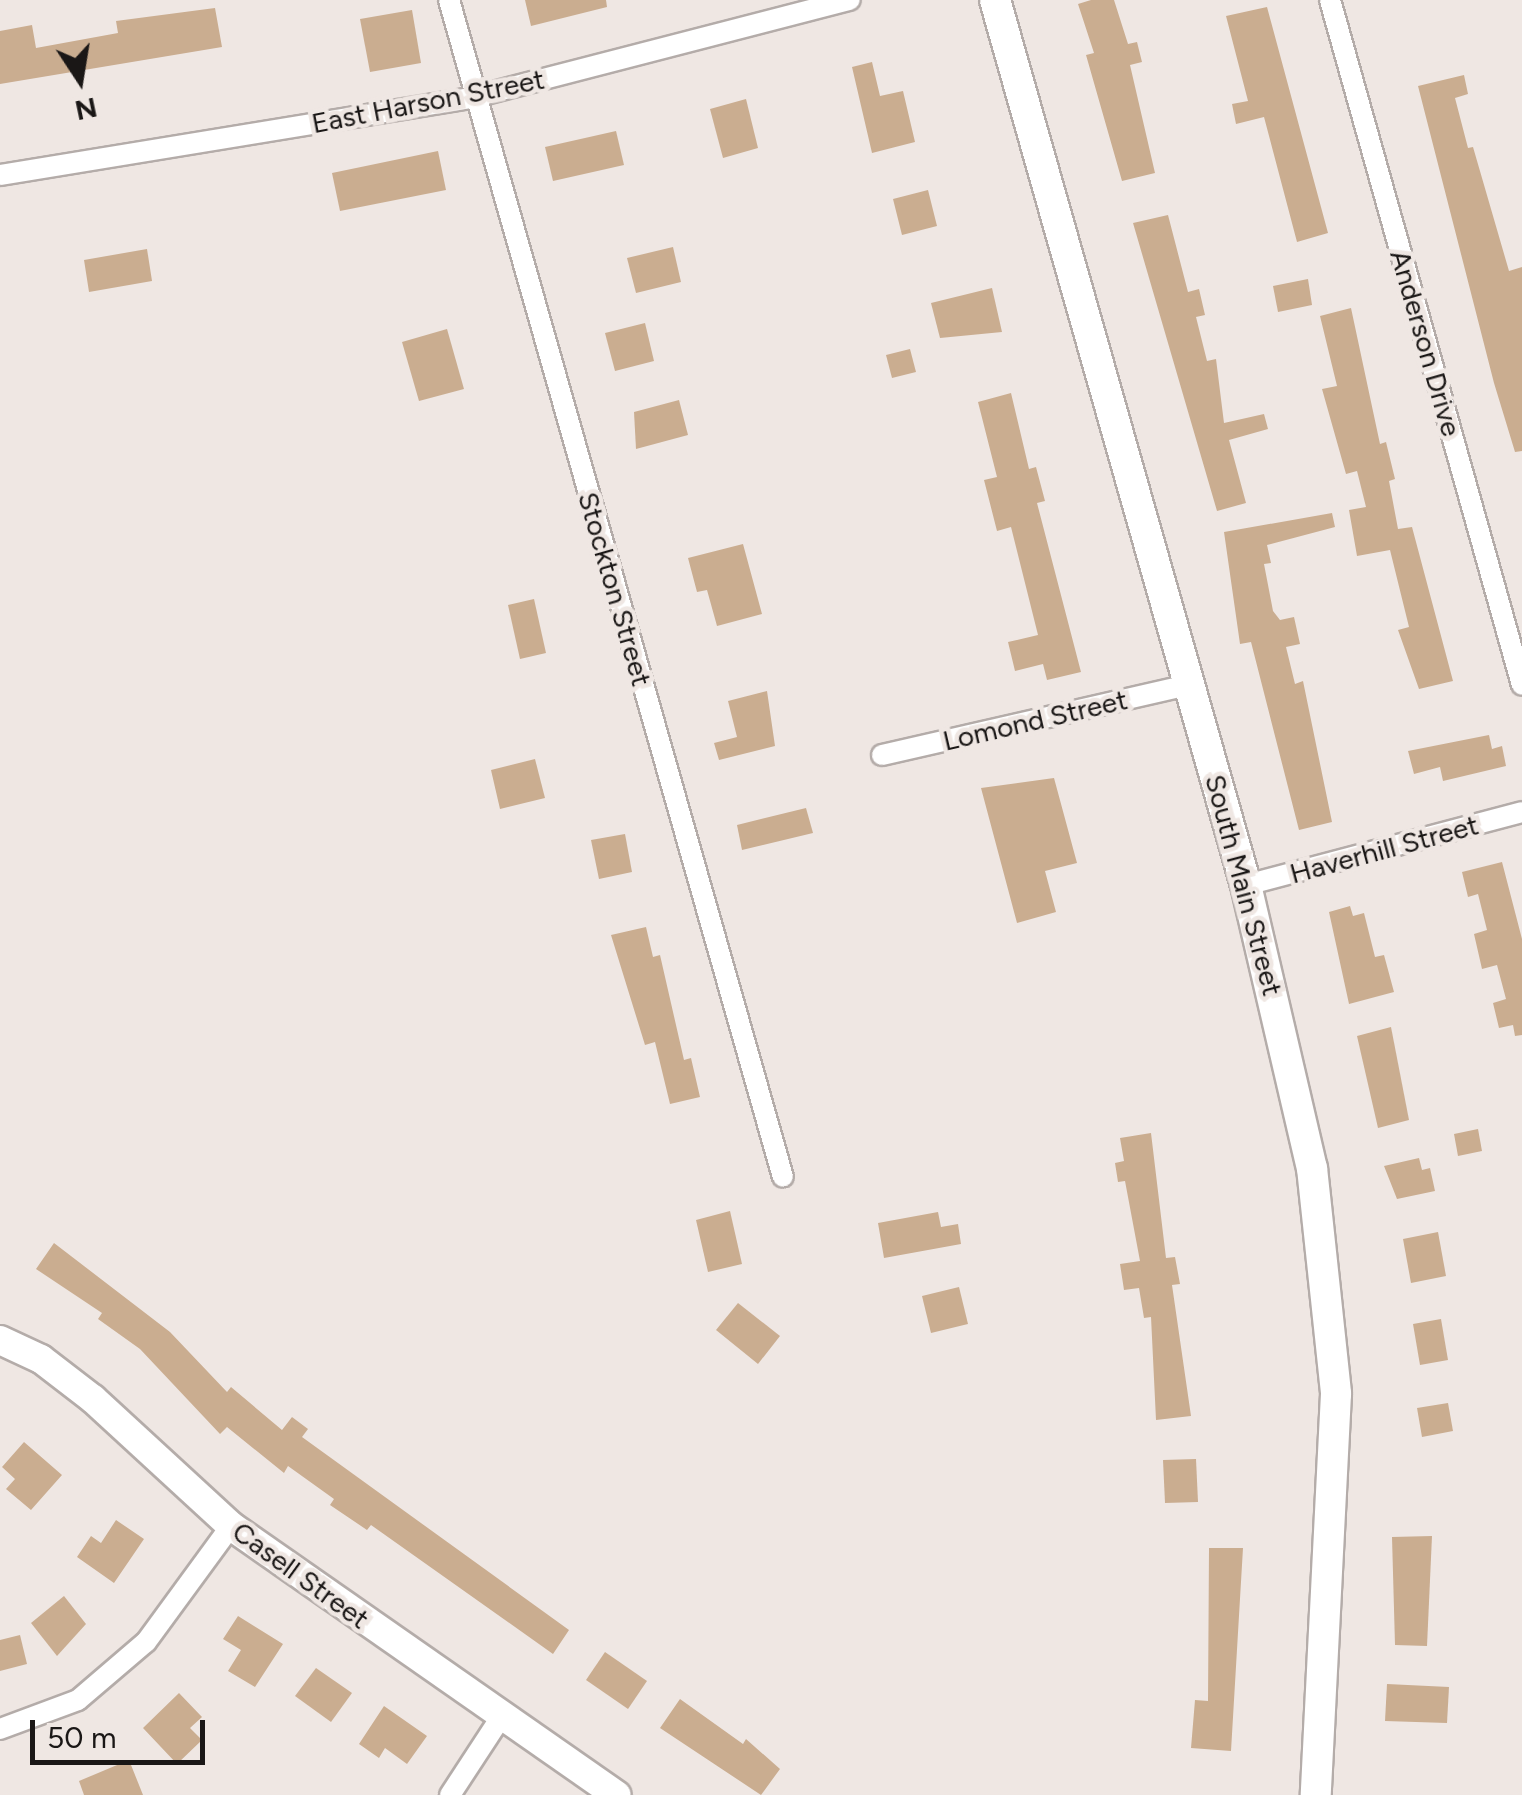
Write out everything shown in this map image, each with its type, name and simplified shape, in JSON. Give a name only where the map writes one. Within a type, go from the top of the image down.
[{"type":"main road","name":"South Main Street","points":[[994,0],[1246,885],[1292,1062],[1312,1168],[1336,1394],[1316,1795]]},
{"type":"street","name":"Stockton Street","points":[[449,0],[783,1176]]},
{"type":"street","name":"East Harson Street","points":[[0,175],[474,97],[850,0]]},
{"type":"street","name":"Anderson Drive","points":[[1330,0],[1522,685]]},
{"type":"street","name":"Lomond Street","points":[[882,755],[1188,684]]},
{"type":"street","name":"Haverhill Street","points":[[1246,885],[1522,812]]},
{"type":"street","name":"Casell Street","points":[[0,1340],[42,1359],[94,1399],[232,1526],[616,1795]]},
{"type":"street","points":[[0,1729],[78,1700],[146,1642],[232,1526]]},
{"type":"street","points":[[450,1795],[501,1717]]},
{"type":"building","points":[[525,0],[606,0],[607,7],[531,26]]},
{"type":"building","points":[[1114,0],[1128,44],[1137,42],[1142,62],[1130,65],[1155,173],[1122,181],[1086,55],[1094,53],[1078,4]]},
{"type":"building","points":[[1267,7],[1328,233],[1297,242],[1264,117],[1236,124],[1232,104],[1248,101],[1226,16]]},
{"type":"building","points":[[215,8],[222,47],[0,84],[0,31],[32,25],[36,48],[118,33],[116,21]]},
{"type":"building","points":[[412,10],[421,63],[370,72],[360,19]]},
{"type":"building","points":[[872,62],[880,96],[903,91],[915,142],[872,153],[852,67]]},
{"type":"building","points":[[1464,75],[1468,94],[1455,98],[1468,148],[1473,147],[1509,271],[1522,267],[1522,451],[1515,452],[1494,383],[1418,86]]},
{"type":"building","points":[[746,99],[758,148],[723,158],[710,109]]},
{"type":"building","points":[[616,131],[624,165],[553,181],[545,147]]},
{"type":"building","points":[[438,151],[446,190],[340,211],[332,173]]},
{"type":"building","points":[[928,190],[937,226],[902,235],[893,199]]},
{"type":"building","points":[[1168,215],[1188,292],[1199,289],[1205,315],[1196,317],[1207,361],[1216,359],[1224,423],[1264,414],[1268,429],[1229,440],[1246,503],[1217,511],[1133,223]]},
{"type":"building","points":[[673,247],[681,282],[636,293],[627,258]]},
{"type":"building","points":[[147,249],[152,281],[89,292],[84,260]]},
{"type":"building","points":[[1308,279],[1312,305],[1278,312],[1273,286]]},
{"type":"building","points":[[992,288],[1002,332],[940,338],[931,303]]},
{"type":"building","points":[[1351,308],[1380,444],[1386,442],[1395,479],[1389,481],[1398,529],[1412,527],[1453,681],[1419,689],[1398,630],[1409,627],[1390,550],[1357,556],[1349,510],[1366,507],[1357,471],[1346,474],[1322,389],[1337,386],[1320,316]]},
{"type":"building","points":[[645,323],[654,361],[615,371],[605,333]]},
{"type":"building","points":[[447,329],[464,389],[419,401],[402,342]]},
{"type":"building","points":[[910,349],[916,372],[892,378],[886,355]]},
{"type":"building","points":[[1011,393],[1029,469],[1036,467],[1045,501],[1037,503],[1081,672],[1047,680],[1043,664],[1015,671],[1008,642],[1038,635],[1011,527],[997,531],[984,480],[997,477],[978,402]]},
{"type":"building","points":[[679,400],[688,435],[636,449],[634,412]]},
{"type":"building","points":[[1332,513],[1335,527],[1267,545],[1271,563],[1264,564],[1273,611],[1280,620],[1294,617],[1300,644],[1286,647],[1295,684],[1303,681],[1332,822],[1299,830],[1251,642],[1240,644],[1224,532]]},
{"type":"building","points":[[743,544],[762,614],[717,626],[707,590],[697,592],[688,558]]},
{"type":"building","points":[[534,599],[546,653],[520,659],[508,605]]},
{"type":"building","points":[[767,691],[775,746],[719,760],[714,743],[737,737],[728,701]]},
{"type":"building","points":[[1489,735],[1492,749],[1502,746],[1506,766],[1443,781],[1440,767],[1414,774],[1408,751]]},
{"type":"building","points":[[535,759],[545,798],[500,809],[491,770]]},
{"type":"building","points":[[1054,778],[1077,863],[1045,871],[1056,912],[1017,923],[981,788]]},
{"type":"building","points":[[806,808],[813,833],[742,850],[737,825]]},
{"type":"building","points":[[625,834],[632,872],[599,879],[591,840]]},
{"type":"building","points":[[1502,862],[1522,939],[1522,1035],[1515,1036],[1513,1025],[1499,1028],[1493,1003],[1506,999],[1497,965],[1482,969],[1474,934],[1487,930],[1478,894],[1468,897],[1462,872]]},
{"type":"building","points":[[1350,906],[1353,916],[1364,913],[1375,957],[1384,955],[1394,992],[1349,1004],[1329,912]]},
{"type":"building","points":[[646,927],[653,957],[660,955],[684,1060],[691,1058],[700,1097],[670,1104],[655,1042],[645,1045],[611,935]]},
{"type":"building","points":[[1391,1027],[1409,1120],[1378,1128],[1357,1036]]},
{"type":"building","points":[[1478,1129],[1482,1151],[1458,1156],[1454,1134]]},
{"type":"building","points":[[1151,1133],[1166,1258],[1175,1257],[1180,1284],[1172,1285],[1191,1416],[1156,1420],[1151,1317],[1144,1318],[1139,1288],[1124,1290],[1120,1264],[1140,1261],[1125,1181],[1118,1182],[1115,1163],[1124,1161],[1120,1138]]},
{"type":"building","points":[[1419,1158],[1422,1170],[1430,1168],[1435,1191],[1397,1199],[1384,1166]]},
{"type":"building","points":[[730,1211],[742,1264],[708,1272],[696,1220]]},
{"type":"building","points":[[938,1212],[941,1227],[958,1224],[961,1244],[884,1258],[878,1223]]},
{"type":"building","points":[[1438,1232],[1446,1276],[1411,1283],[1403,1239]]},
{"type":"building","points":[[54,1243],[170,1332],[227,1392],[231,1387],[282,1430],[292,1417],[308,1429],[302,1437],[569,1630],[553,1654],[371,1525],[367,1530],[330,1505],[334,1499],[288,1466],[284,1473],[227,1427],[220,1434],[140,1349],[98,1319],[102,1313],[36,1269]]},
{"type":"building","points":[[959,1287],[968,1324],[931,1333],[922,1296]]},
{"type":"building","points":[[738,1303],[780,1336],[758,1364],[716,1330]]},
{"type":"building","points":[[1441,1319],[1448,1360],[1420,1365],[1413,1324]]},
{"type":"building","points":[[1448,1403],[1453,1431],[1422,1437],[1417,1408]]},
{"type":"building","points":[[24,1442],[62,1475],[31,1510],[6,1489],[15,1479],[2,1467]]},
{"type":"building","points":[[1196,1459],[1198,1502],[1165,1503],[1163,1460]]},
{"type":"building","points":[[116,1520],[144,1539],[114,1583],[77,1557],[91,1536],[101,1543]]},
{"type":"building","points":[[1432,1536],[1427,1646],[1395,1645],[1392,1537]]},
{"type":"building","points":[[1209,1548],[1243,1548],[1231,1751],[1191,1748],[1195,1700],[1208,1701]]},
{"type":"building","points":[[64,1596],[86,1624],[57,1656],[31,1623]]},
{"type":"building","points":[[238,1616],[283,1644],[255,1687],[228,1671],[241,1650],[223,1639]]},
{"type":"building","points":[[20,1635],[27,1664],[0,1671],[0,1640]]},
{"type":"building","points":[[605,1652],[647,1681],[628,1709],[586,1680]]},
{"type":"building","points":[[316,1668],[352,1693],[331,1722],[295,1696]]},
{"type":"building","points":[[1387,1684],[1449,1687],[1447,1723],[1385,1721]]},
{"type":"building","points":[[179,1693],[202,1717],[190,1728],[202,1740],[177,1764],[143,1728]]},
{"type":"building","points":[[680,1699],[743,1744],[746,1739],[780,1769],[761,1795],[660,1728]]},
{"type":"building","points":[[384,1706],[427,1736],[407,1764],[385,1748],[379,1758],[359,1744]]},
{"type":"building","points":[[129,1760],[143,1795],[84,1795],[79,1781]]}]
